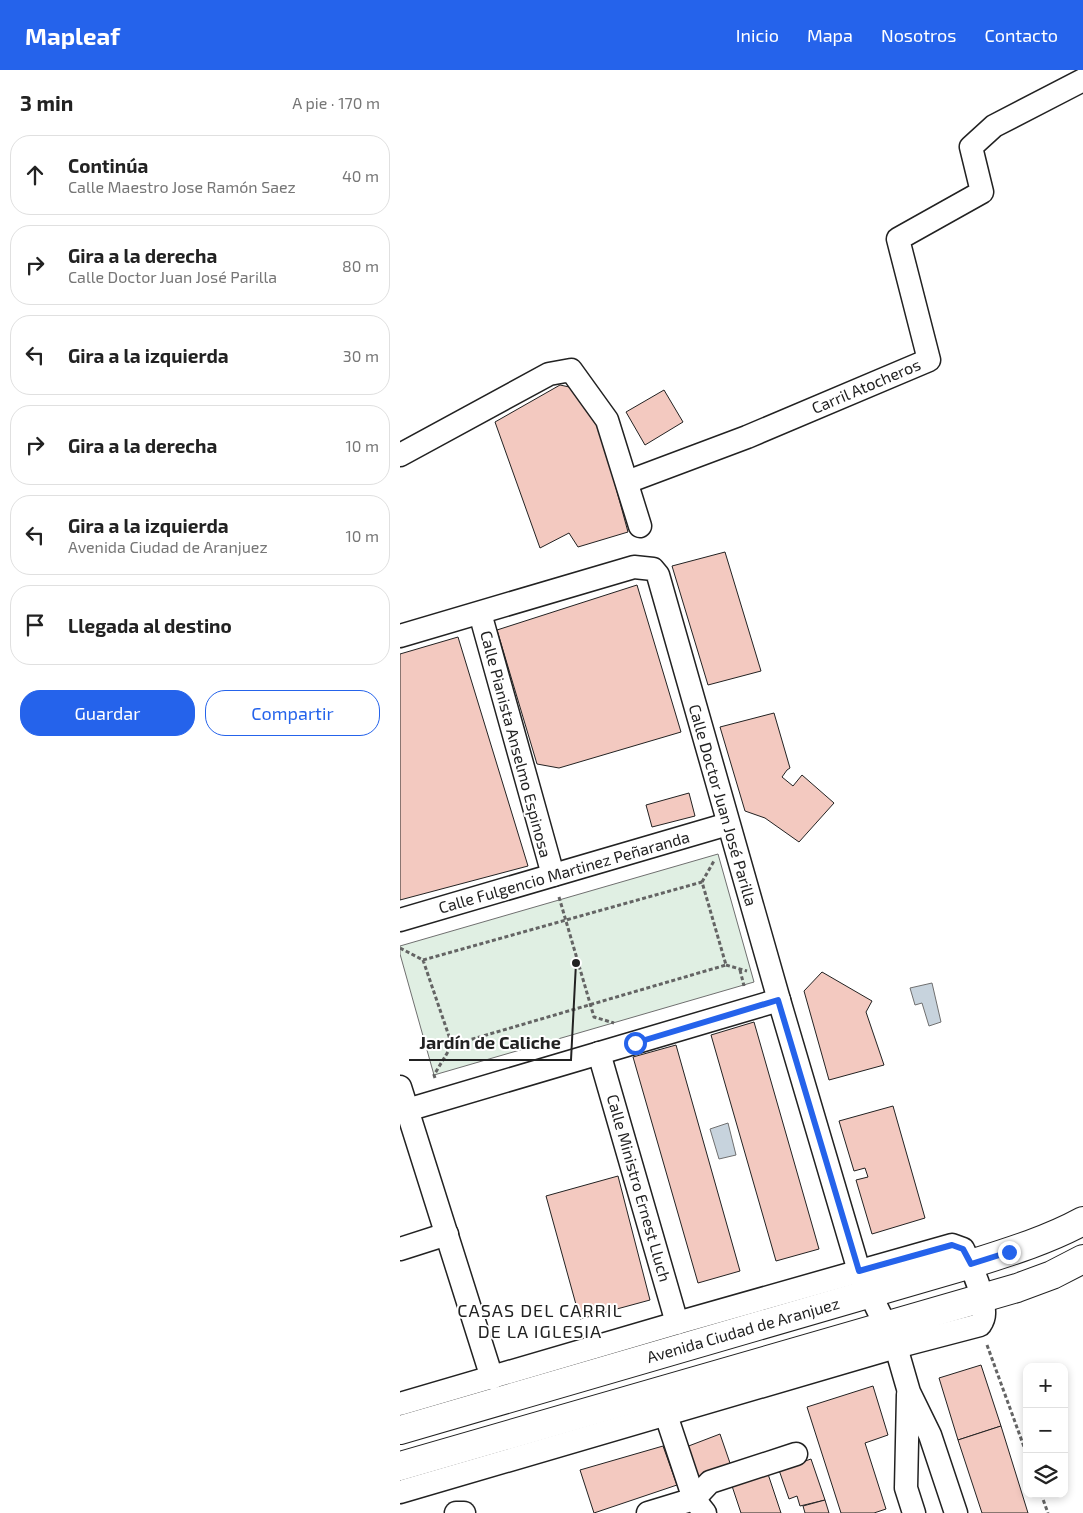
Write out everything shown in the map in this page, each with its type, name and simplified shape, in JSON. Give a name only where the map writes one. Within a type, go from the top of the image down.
[{"type":"main road","name":"Avenida Ciudad de Aranjuez","points":[[400,1430],[864,1282],[971,1264],[1033,1243],[1083,1221]]},
{"type":"main road","points":[[400,1466],[891,1337],[981,1298],[1017,1288],[1052,1275],[1083,1259]]},
{"type":"street","name":"Carril Atocheros","points":[[626,482],[747,437],[929,360],[898,239],[982,192],[971,147],[994,126],[1083,80]]},
{"type":"street","points":[[400,455],[549,374],[571,370],[607,420],[640,526]]},
{"type":"street","name":"Calle Doctor Juan José Parilla","points":[[400,636],[634,567],[653,568],[658,575],[778,1000],[864,1282],[891,1337],[908,1392]]},
{"type":"street","name":"Calle Pianista Anselmo Espinosa","points":[[480,613],[553,875]]},
{"type":"street","name":"Calle Fulgencio Martinez Peñaranda","points":[[400,920],[728,824]]},
{"type":"street","points":[[407,1110],[778,1000]]},
{"type":"street","name":"Calle Ministro Ernest Lluch","points":[[599,1053],[672,1300],[677,1323]]},
{"type":"street","points":[[400,1087],[492,1378]]},
{"type":"street","points":[[400,1249],[447,1234]]},
{"type":"street","points":[[400,1492],[666,1415],[891,1337],[980,1325],[985,1316],[971,1264]]},
{"type":"street","points":[[400,1404],[677,1323],[864,1282]]},
{"type":"street","points":[[908,1392],[906,1488],[914,1513]]},
{"type":"street","points":[[908,1392],[930,1435],[956,1513]]},
{"type":"street","points":[[666,1415],[700,1506]]},
{"type":"street","points":[[700,1506],[710,1482],[796,1454]]},
{"type":"street","points":[[648,1513],[700,1506]]},
{"type":"street","points":[[456,1513],[464,1513]]},
{"type":"path","points":[[553,875],[594,1017],[614,1023],[635,1043]]},
{"type":"path","points":[[400,948],[423,960],[702,882],[726,965],[452,1045],[434,1075],[442,1100]]},
{"type":"path","points":[[423,960],[452,1045]]},
{"type":"path","points":[[980,1325],[1026,1453]]},
{"type":"path","points":[[1042,1498],[1048,1513]]},
{"type":"green space","points":[[718,854],[754,982],[434,1075],[400,954],[400,946]]},
{"type":"shaded area","points":[[932,983],[941,1022],[929,1026],[922,1003],[915,1005],[910,988]]},
{"type":"shaded area","points":[[728,1123],[736,1155],[719,1159],[710,1129]]},
{"type":"building","points":[[560,385],[574,388],[599,425],[628,532],[578,547],[569,533],[540,548],[495,422]]},
{"type":"building","points":[[664,390],[683,422],[645,445],[626,412]]},
{"type":"building","points":[[725,552],[761,671],[708,685],[672,566]]},
{"type":"building","points":[[637,585],[681,732],[559,768],[537,764],[497,630]]},
{"type":"building","points":[[458,637],[528,866],[400,900],[400,654]]},
{"type":"building","points":[[774,713],[790,768],[782,777],[793,786],[802,775],[834,803],[799,842],[765,818],[745,811],[720,727]]},
{"type":"building","points":[[689,793],[695,816],[652,827],[646,805]]},
{"type":"building","points":[[822,972],[872,1001],[866,1012],[884,1065],[829,1080],[804,991]]},
{"type":"building","points":[[754,1022],[819,1249],[776,1261],[711,1035]]},
{"type":"building","points":[[676,1045],[740,1271],[698,1283],[633,1057]]},
{"type":"building","points":[[893,1106],[925,1218],[872,1234],[856,1180],[868,1177],[865,1168],[854,1171],[839,1121]]},
{"type":"building","points":[[618,1176],[650,1300],[580,1319],[546,1196]]},
{"type":"building","points":[[981,1365],[1001,1426],[958,1440],[939,1378]]},
{"type":"building","points":[[873,1386],[888,1435],[865,1443],[886,1509],[874,1513],[841,1513],[807,1407]]},
{"type":"building","points":[[1001,1426],[1028,1513],[982,1513],[958,1440]]},
{"type":"building","points":[[720,1434],[731,1466],[697,1477],[686,1447]]},
{"type":"building","points":[[663,1446],[677,1485],[594,1513],[580,1470]]},
{"type":"building","points":[[811,1459],[825,1500],[800,1506],[797,1496],[789,1499],[779,1470]]},
{"type":"building","points":[[768,1474],[781,1513],[741,1513],[732,1486]]},
{"type":"building","points":[[825,1500],[829,1513],[805,1513],[803,1506]]},
{"type":"place","name":"Jardín de Caliche","points":[[576,963]]},
{"type":"district","name":"CASAS DEL CARRIL DE LA IGLESIA","points":[[540,1321]]},
{"type":"route","points":[[635,1043],[778,1000],[859,1271],[952,1245],[963,1249],[971,1264],[1009,1252]]}]
